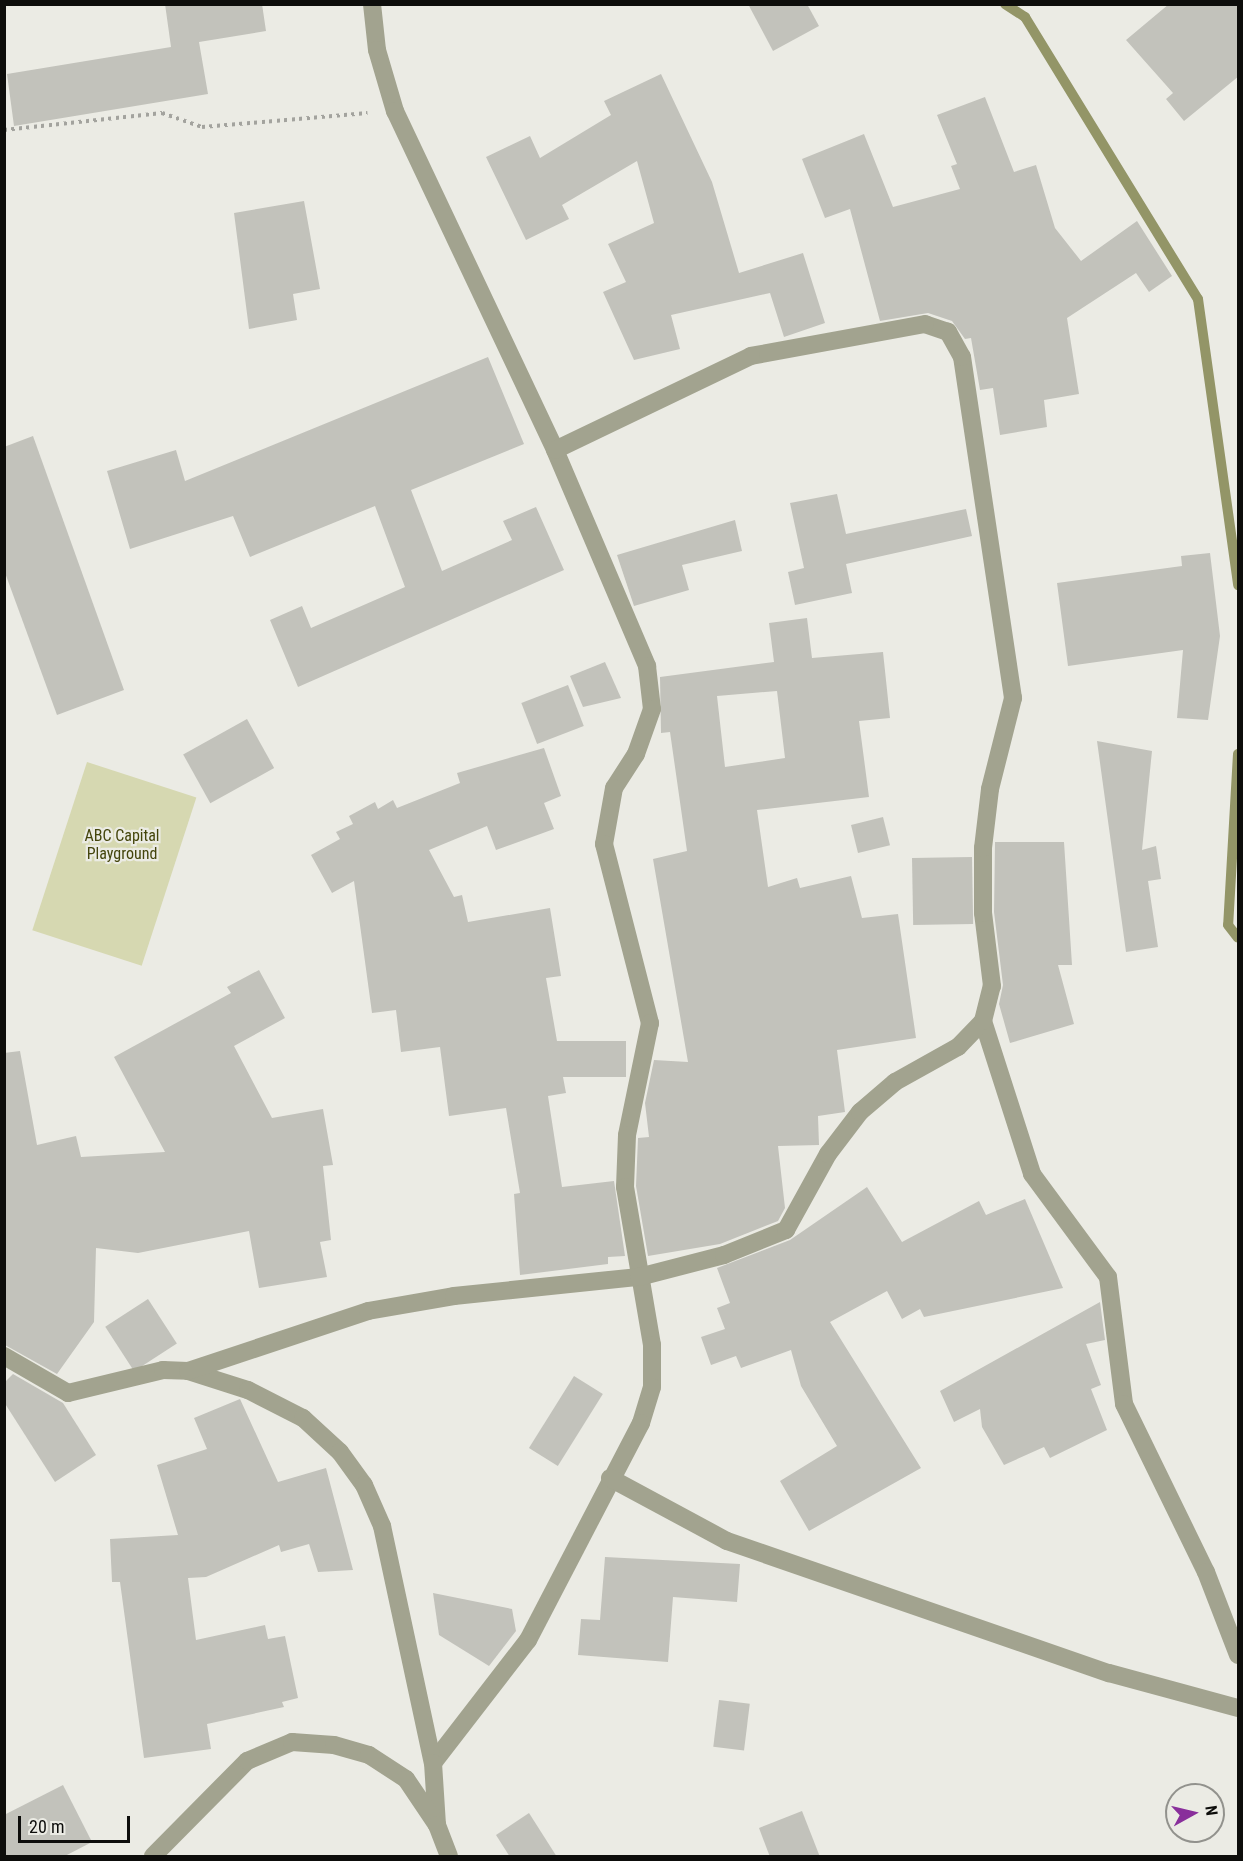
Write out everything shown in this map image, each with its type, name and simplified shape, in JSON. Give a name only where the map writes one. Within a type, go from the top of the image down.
[{"type":"street","points":[[372,4],[377,50],[394,111],[555,450],[647,666],[652,708],[636,754],[614,788],[604,844],[650,1023],[625,1162],[639,1277],[652,1345],[652,1387],[641,1423],[610,1478],[528,1640],[433,1763]]},
{"type":"street","points":[[188,1371],[368,1311],[454,1296],[639,1277],[724,1255],[786,1230],[828,1154],[860,1112],[895,1082],[958,1047],[983,1021],[992,986],[983,913],[983,848],[990,789],[1013,698],[962,357],[948,332],[925,324],[751,356],[555,450]]},
{"type":"street","points":[[983,1021],[1032,1174],[1108,1277],[1124,1404],[1147,1461],[1206,1572],[1239,1655]]},
{"type":"street","points":[[4,1356],[68,1393],[163,1370],[188,1371],[248,1390],[303,1418],[340,1452],[364,1485],[382,1527],[433,1763],[436,1825]]},
{"type":"street","points":[[610,1478],[728,1541],[1109,1672],[1239,1708]]},
{"type":"street","points":[[153,1857],[247,1761],[292,1742],[334,1744],[369,1755],[406,1779],[436,1825],[449,1857]]},
{"type":"path","points":[[4,130],[162,113],[202,127],[394,111]]},
{"type":"green space","name":"ABC Capital Playground","points":[[87,762],[196,798],[142,966],[32,930]]},
{"type":"building","points":[[165,4],[262,4],[266,31],[199,42],[208,94],[14,126],[7,74],[171,47]]},
{"type":"building","points":[[748,4],[807,4],[819,26],[773,51]]},
{"type":"building","points":[[1169,4],[1239,4],[1239,76],[1184,121],[1166,99],[1173,93],[1126,40]]},
{"type":"building","points":[[661,74],[712,182],[739,273],[803,253],[825,323],[784,337],[770,293],[671,315],[680,349],[634,360],[603,292],[626,282],[608,244],[654,223],[637,161],[562,205],[569,219],[526,240],[486,157],[530,136],[540,158],[611,115],[604,101]]},
{"type":"building","points":[[985,97],[1014,172],[1036,165],[1055,228],[1081,261],[1137,221],[1172,276],[1149,292],[1136,273],[1067,318],[1079,394],[1044,400],[1047,427],[1000,435],[993,388],[980,390],[971,338],[965,339],[952,321],[928,313],[880,321],[850,209],[825,218],[802,159],[864,134],[893,207],[960,189],[951,166],[957,164],[937,115]]},
{"type":"building","points":[[304,201],[320,289],[293,294],[297,320],[249,329],[234,213]]},
{"type":"building","points":[[488,357],[524,444],[411,490],[442,571],[512,540],[503,521],[536,507],[564,570],[298,687],[270,620],[302,606],[311,628],[405,587],[375,506],[250,557],[233,516],[130,549],[107,471],[176,450],[185,481]]},
{"type":"building","points":[[33,436],[124,690],[57,715],[4,570],[4,447]]},
{"type":"building","points":[[837,494],[846,534],[966,509],[972,536],[846,564],[852,593],[795,605],[788,572],[804,568],[790,503]]},
{"type":"building","points":[[735,520],[742,551],[682,565],[689,590],[634,606],[617,555]]},
{"type":"building","points":[[1210,553],[1220,636],[1208,720],[1177,718],[1183,650],[1068,666],[1057,583],[1182,566],[1181,556]]},
{"type":"building","points":[[807,618],[812,658],[883,652],[890,718],[859,721],[869,797],[757,810],[768,887],[797,878],[800,888],[851,876],[862,918],[898,914],[916,1038],[837,1050],[845,1112],[818,1116],[819,1145],[778,1146],[785,1208],[778,1221],[720,1244],[648,1256],[636,1186],[638,1138],[649,1137],[645,1103],[654,1060],[688,1062],[653,859],[687,851],[670,732],[661,733],[660,677],[774,662],[769,623]],"holes":[[[777,691],[785,758],[725,767],[717,696]]]},
{"type":"building","points":[[605,662],[621,698],[583,707],[570,676]]},
{"type":"building","points":[[568,685],[584,726],[537,744],[521,703]]},
{"type":"building","points":[[247,719],[274,768],[210,803],[183,754]]},
{"type":"building","points":[[1097,741],[1152,751],[1142,850],[1156,846],[1161,879],[1148,881],[1158,947],[1126,952]]},
{"type":"building","points":[[544,748],[561,796],[544,803],[554,829],[496,850],[487,826],[429,850],[454,897],[462,895],[468,922],[550,908],[561,976],[546,978],[557,1041],[626,1041],[626,1077],[563,1077],[566,1093],[548,1096],[562,1187],[614,1181],[625,1256],[608,1257],[608,1264],[520,1275],[514,1194],[520,1193],[506,1108],[449,1116],[440,1047],[401,1052],[396,1010],[372,1013],[354,881],[332,893],[311,855],[340,839],[336,832],[353,824],[349,816],[375,802],[378,809],[393,800],[397,808],[460,783],[457,773]]},
{"type":"building","points":[[883,817],[890,845],[858,853],[851,825]]},
{"type":"building","points":[[995,842],[1064,842],[1072,965],[1058,965],[1074,1024],[1010,1043],[999,1004],[1003,985],[994,912]]},
{"type":"building","points":[[972,857],[973,924],[913,925],[912,858]]},
{"type":"building","points":[[259,970],[285,1018],[234,1046],[272,1118],[323,1109],[333,1165],[323,1166],[331,1240],[320,1242],[327,1277],[259,1288],[249,1231],[138,1253],[96,1248],[94,1322],[57,1374],[5,1345],[4,1053],[20,1051],[37,1145],[76,1136],[81,1157],[165,1152],[114,1057],[231,993],[227,987]]},
{"type":"building","points":[[867,1187],[902,1242],[979,1201],[986,1215],[1025,1199],[1063,1288],[924,1317],[920,1309],[902,1319],[887,1291],[830,1322],[921,1468],[809,1531],[780,1481],[837,1446],[801,1386],[791,1350],[741,1368],[736,1356],[711,1365],[701,1337],[725,1329],[717,1308],[730,1303],[717,1268],[790,1240]]},
{"type":"building","points":[[148,1299],[177,1343],[134,1371],[105,1327]]},
{"type":"building","points":[[1100,1302],[1105,1340],[1086,1344],[1101,1385],[1091,1389],[1107,1430],[1050,1458],[1044,1447],[1004,1465],[982,1427],[980,1409],[954,1422],[940,1391]]},
{"type":"building","points":[[13,1374],[63,1403],[96,1455],[55,1482],[4,1402],[4,1383]]},
{"type":"building","points":[[574,1376],[603,1394],[558,1466],[529,1448]]},
{"type":"building","points":[[240,1399],[278,1482],[326,1468],[353,1570],[318,1572],[309,1544],[281,1552],[279,1545],[206,1577],[188,1578],[196,1640],[265,1625],[268,1639],[285,1636],[298,1698],[282,1702],[284,1707],[207,1724],[211,1749],[144,1758],[120,1582],[112,1582],[110,1539],[178,1535],[157,1465],[207,1449],[194,1418]]},
{"type":"building","points":[[605,1557],[740,1564],[737,1602],[673,1597],[668,1662],[578,1655],[581,1619],[600,1620]]},
{"type":"building","points":[[433,1593],[512,1609],[516,1631],[489,1666],[439,1635]]},
{"type":"building","points":[[719,1700],[750,1704],[744,1750],[713,1747]]},
{"type":"building","points":[[63,1785],[92,1842],[63,1857],[4,1857],[4,1815]]},
{"type":"building","points":[[802,1811],[820,1857],[770,1857],[759,1828]]},
{"type":"building","points":[[529,1813],[557,1857],[510,1857],[496,1835]]},
{"type":"waterway","points":[[1005,4],[1025,17],[1198,299],[1238,585]]},
{"type":"waterway","points":[[1238,754],[1228,925],[1238,938]]}]
